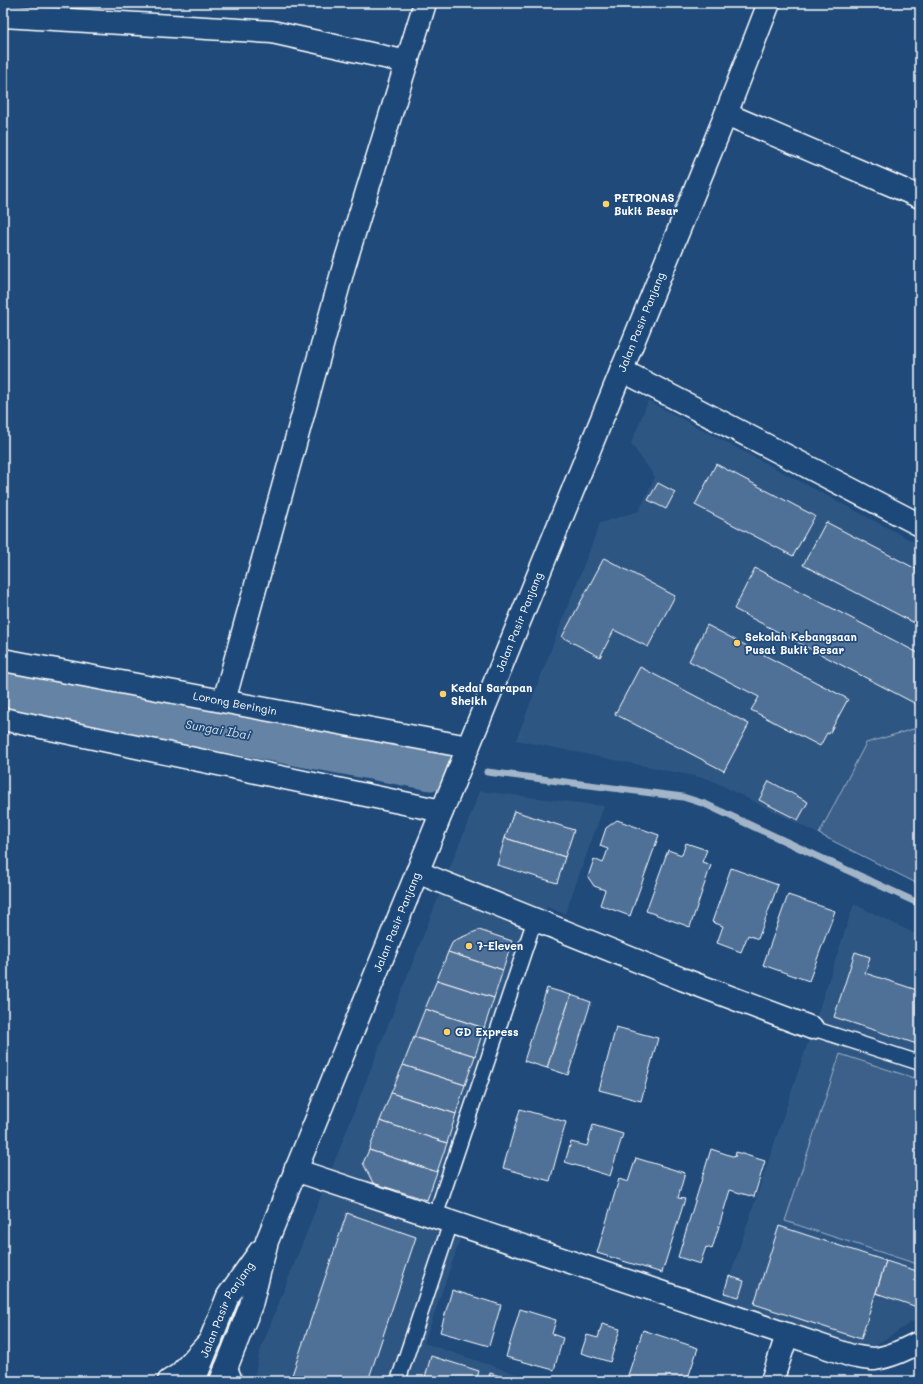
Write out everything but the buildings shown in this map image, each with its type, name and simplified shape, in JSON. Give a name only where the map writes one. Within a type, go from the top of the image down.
[{"type":"main road","points":[[224,701],[344,266],[406,62],[426,3]]},
{"type":"main road","name":"Jalan Pasir Panjang","points":[[226,1377],[251,1305],[267,1241],[726,114],[766,4]]},
{"type":"main road","points":[[3,16],[272,32],[406,62]]},
{"type":"main road","points":[[726,114],[920,197]]},
{"type":"main road","points":[[621,370],[920,525]]},
{"type":"main road","name":"Lorong Beringin","points":[[3,660],[468,747]]},
{"type":"main road","points":[[3,719],[442,811]]},
{"type":"main road","points":[[417,872],[682,979],[812,1028]]},
{"type":"main road","points":[[295,1170],[852,1356],[872,1359],[889,1356],[905,1350],[918,1342]]},
{"type":"main road","name":"Jalan Pasir Panjang","points":[[194,1381],[228,1296],[267,1241]]},
{"type":"main road","points":[[772,1381],[787,1335]]},
{"type":"main road","points":[[169,1381],[180,1374],[210,1340]]},
{"type":"lane","points":[[398,1381],[443,1220],[534,919]]},
{"type":"lane","points":[[812,1028],[920,1063]]},
{"type":"shaded area","name":"Sekolah Kebangsaan Pusat Bukit Besar","points":[[648,401],[920,545],[920,885],[709,779],[516,740],[600,523],[639,511],[655,477],[631,444]]},
{"type":"shaded area","points":[[920,727],[920,885],[819,834],[866,743]]},
{"type":"shaded area","points":[[480,791],[604,806],[565,914],[547,907],[448,1207],[469,1214],[424,1343],[537,1381],[253,1381],[260,1351]]},
{"type":"shaded area","points":[[854,904],[920,936],[920,1317],[869,1349],[722,1300]]},
{"type":"shaded area","points":[[840,1054],[920,1080],[920,1265],[785,1221]]},
{"type":"waterway","name":"Sungai Ibai","points":[[3,690],[432,769]]},
{"type":"waterway","points":[[487,772],[683,797],[705,804],[920,904]]},
{"type":"place","name":"PETRONAS Bukit Besar","points":[[606,204]]},
{"type":"place","name":"Sekolah Kebangsaan Pusat Bukit Besar","points":[[737,643]]},
{"type":"place","name":"Kedai Sarapan Sheikh","points":[[443,694]]},
{"type":"place","name":"7-Eleven","points":[[469,946]]},
{"type":"place","name":"GD Express","points":[[447,1032]]}]
